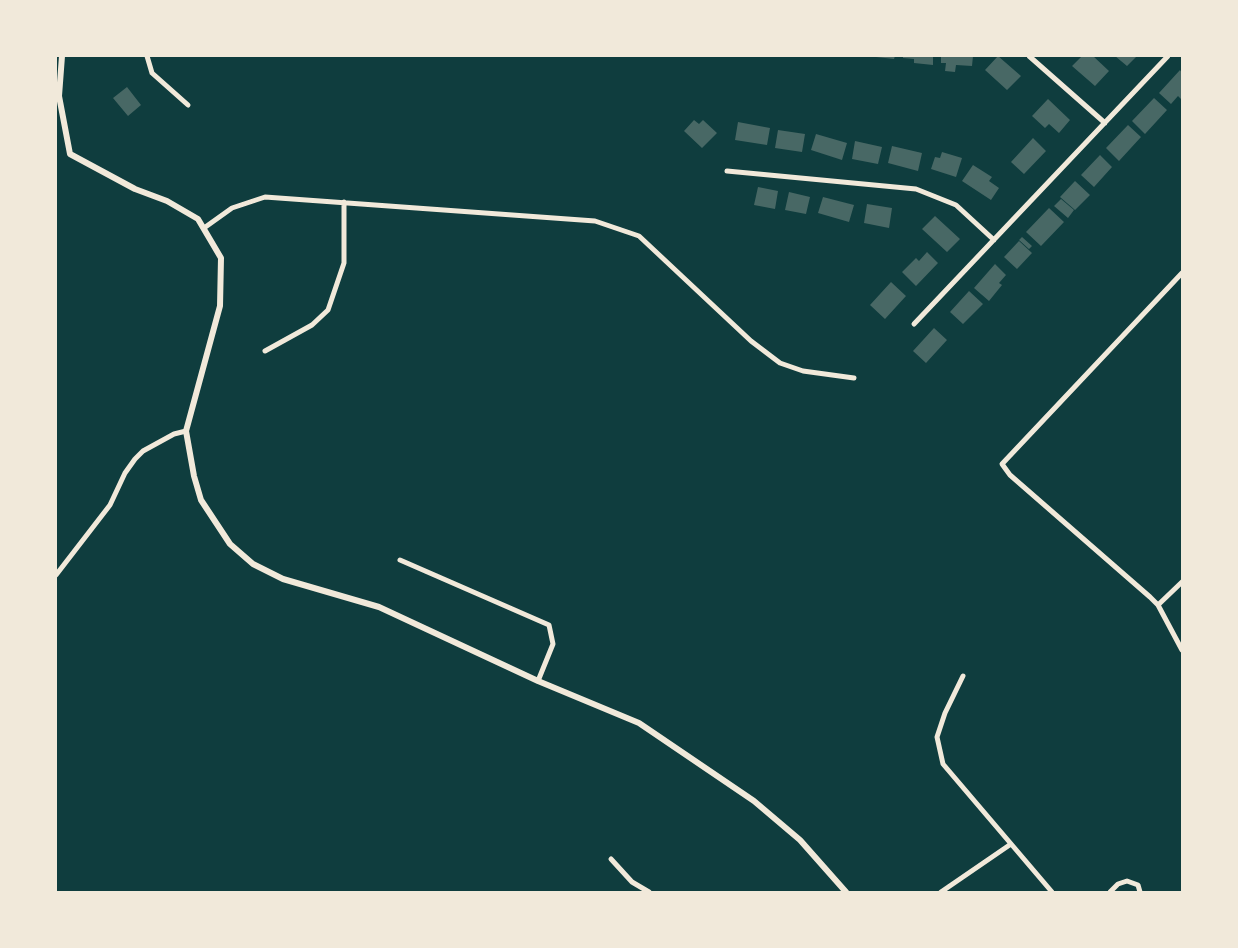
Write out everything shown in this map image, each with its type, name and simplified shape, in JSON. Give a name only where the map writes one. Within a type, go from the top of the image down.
[{"type":"street","points":[[62,56],[59,96],[70,154],[135,189],[167,201],[198,219],[221,258],[220,306],[186,431],[201,500],[230,544],[253,564],[283,579],[379,607],[538,681],[639,723],[754,801],[800,840],[846,892]]},
{"type":"street","points":[[147,56],[152,73],[188,105]]},
{"type":"street","points":[[1029,56],[1105,123]]},
{"type":"street","points":[[914,324],[1168,56]]},
{"type":"street","points":[[727,171],[916,189],[956,205],[994,240]]},
{"type":"street","points":[[204,228],[232,208],[265,197],[595,221],[639,236],[751,341],[780,363],[803,371],[854,378]]},
{"type":"street","points":[[265,351],[312,325],[328,310],[344,263],[344,202]]},
{"type":"street","points":[[1182,273],[1002,464],[1010,475],[1158,605],[1182,650]]},
{"type":"street","points":[[56,575],[110,505],[124,473],[135,459],[143,451],[174,434],[186,431]]},
{"type":"street","points":[[400,560],[549,625],[553,644],[538,681]]},
{"type":"street","points":[[1158,605],[1182,582]]},
{"type":"street","points":[[963,676],[945,712],[937,736],[943,764],[1052,892]]},
{"type":"street","points":[[941,892],[1011,844]]},
{"type":"street","points":[[611,859],[632,882],[649,892]]},
{"type":"street","points":[[1110,892],[1118,884],[1127,881],[1138,885],[1140,892]]},
{"type":"building","points":[[876,56],[895,56],[894,59]]},
{"type":"building","points":[[903,56],[933,56],[933,65],[914,63],[914,59],[903,58]]},
{"type":"building","points":[[941,56],[973,56],[972,66],[956,65],[955,72],[945,71],[946,63],[941,63]]},
{"type":"building","points":[[998,56],[1021,76],[1007,90],[985,70]]},
{"type":"building","points":[[1082,56],[1093,56],[1109,71],[1095,86],[1072,66]]},
{"type":"building","points":[[1115,56],[1137,56],[1127,66]]},
{"type":"building","points":[[1180,70],[1182,97],[1181,99],[1178,96],[1171,104],[1159,93]]},
{"type":"building","points":[[127,87],[141,105],[128,116],[113,98]]},
{"type":"building","points":[[1154,98],[1167,110],[1145,134],[1132,121]]},
{"type":"building","points":[[1048,99],[1070,120],[1059,133],[1049,124],[1045,128],[1032,116]]},
{"type":"building","points":[[694,120],[699,124],[703,120],[717,133],[702,148],[684,131]]},
{"type":"building","points":[[738,122],[770,128],[767,145],[735,140]]},
{"type":"building","points":[[1128,125],[1141,137],[1119,161],[1106,148]]},
{"type":"building","points":[[778,130],[805,134],[802,152],[775,148]]},
{"type":"building","points":[[816,134],[847,143],[842,160],[811,150]]},
{"type":"building","points":[[1033,138],[1046,151],[1024,174],[1011,162]]},
{"type":"building","points":[[855,141],[882,147],[878,164],[852,159]]},
{"type":"building","points":[[892,146],[922,153],[918,171],[888,163]]},
{"type":"building","points":[[942,152],[962,158],[956,177],[931,169],[935,157],[940,158]]},
{"type":"building","points":[[1100,155],[1112,167],[1094,187],[1081,175]]},
{"type":"building","points":[[973,165],[992,177],[989,181],[999,188],[991,200],[962,181]]},
{"type":"building","points":[[1075,181],[1090,195],[1075,210],[1060,197]]},
{"type":"building","points":[[758,187],[778,191],[775,209],[754,205]]},
{"type":"building","points":[[789,192],[810,197],[806,214],[785,210]]},
{"type":"building","points":[[823,197],[854,205],[849,222],[818,213]]},
{"type":"building","points":[[1061,199],[1074,210],[1068,218],[1054,206]]},
{"type":"building","points":[[867,204],[892,208],[889,228],[864,223]]},
{"type":"building","points":[[1049,208],[1064,222],[1041,246],[1026,232]]},
{"type":"building","points":[[935,216],[960,239],[947,252],[922,229]]},
{"type":"building","points":[[1022,237],[1032,246],[1029,249],[1019,240]]},
{"type":"building","points":[[1019,241],[1032,253],[1017,269],[1004,257]]},
{"type":"building","points":[[927,252],[938,263],[916,286],[902,272],[916,258],[919,261]]},
{"type":"building","points":[[995,264],[1006,275],[999,283],[1002,285],[989,301],[974,288]]},
{"type":"building","points":[[891,282],[906,296],[885,319],[870,305]]},
{"type":"building","points":[[969,291],[983,304],[963,324],[950,312]]},
{"type":"building","points":[[934,328],[947,340],[926,363],[913,351]]}]
